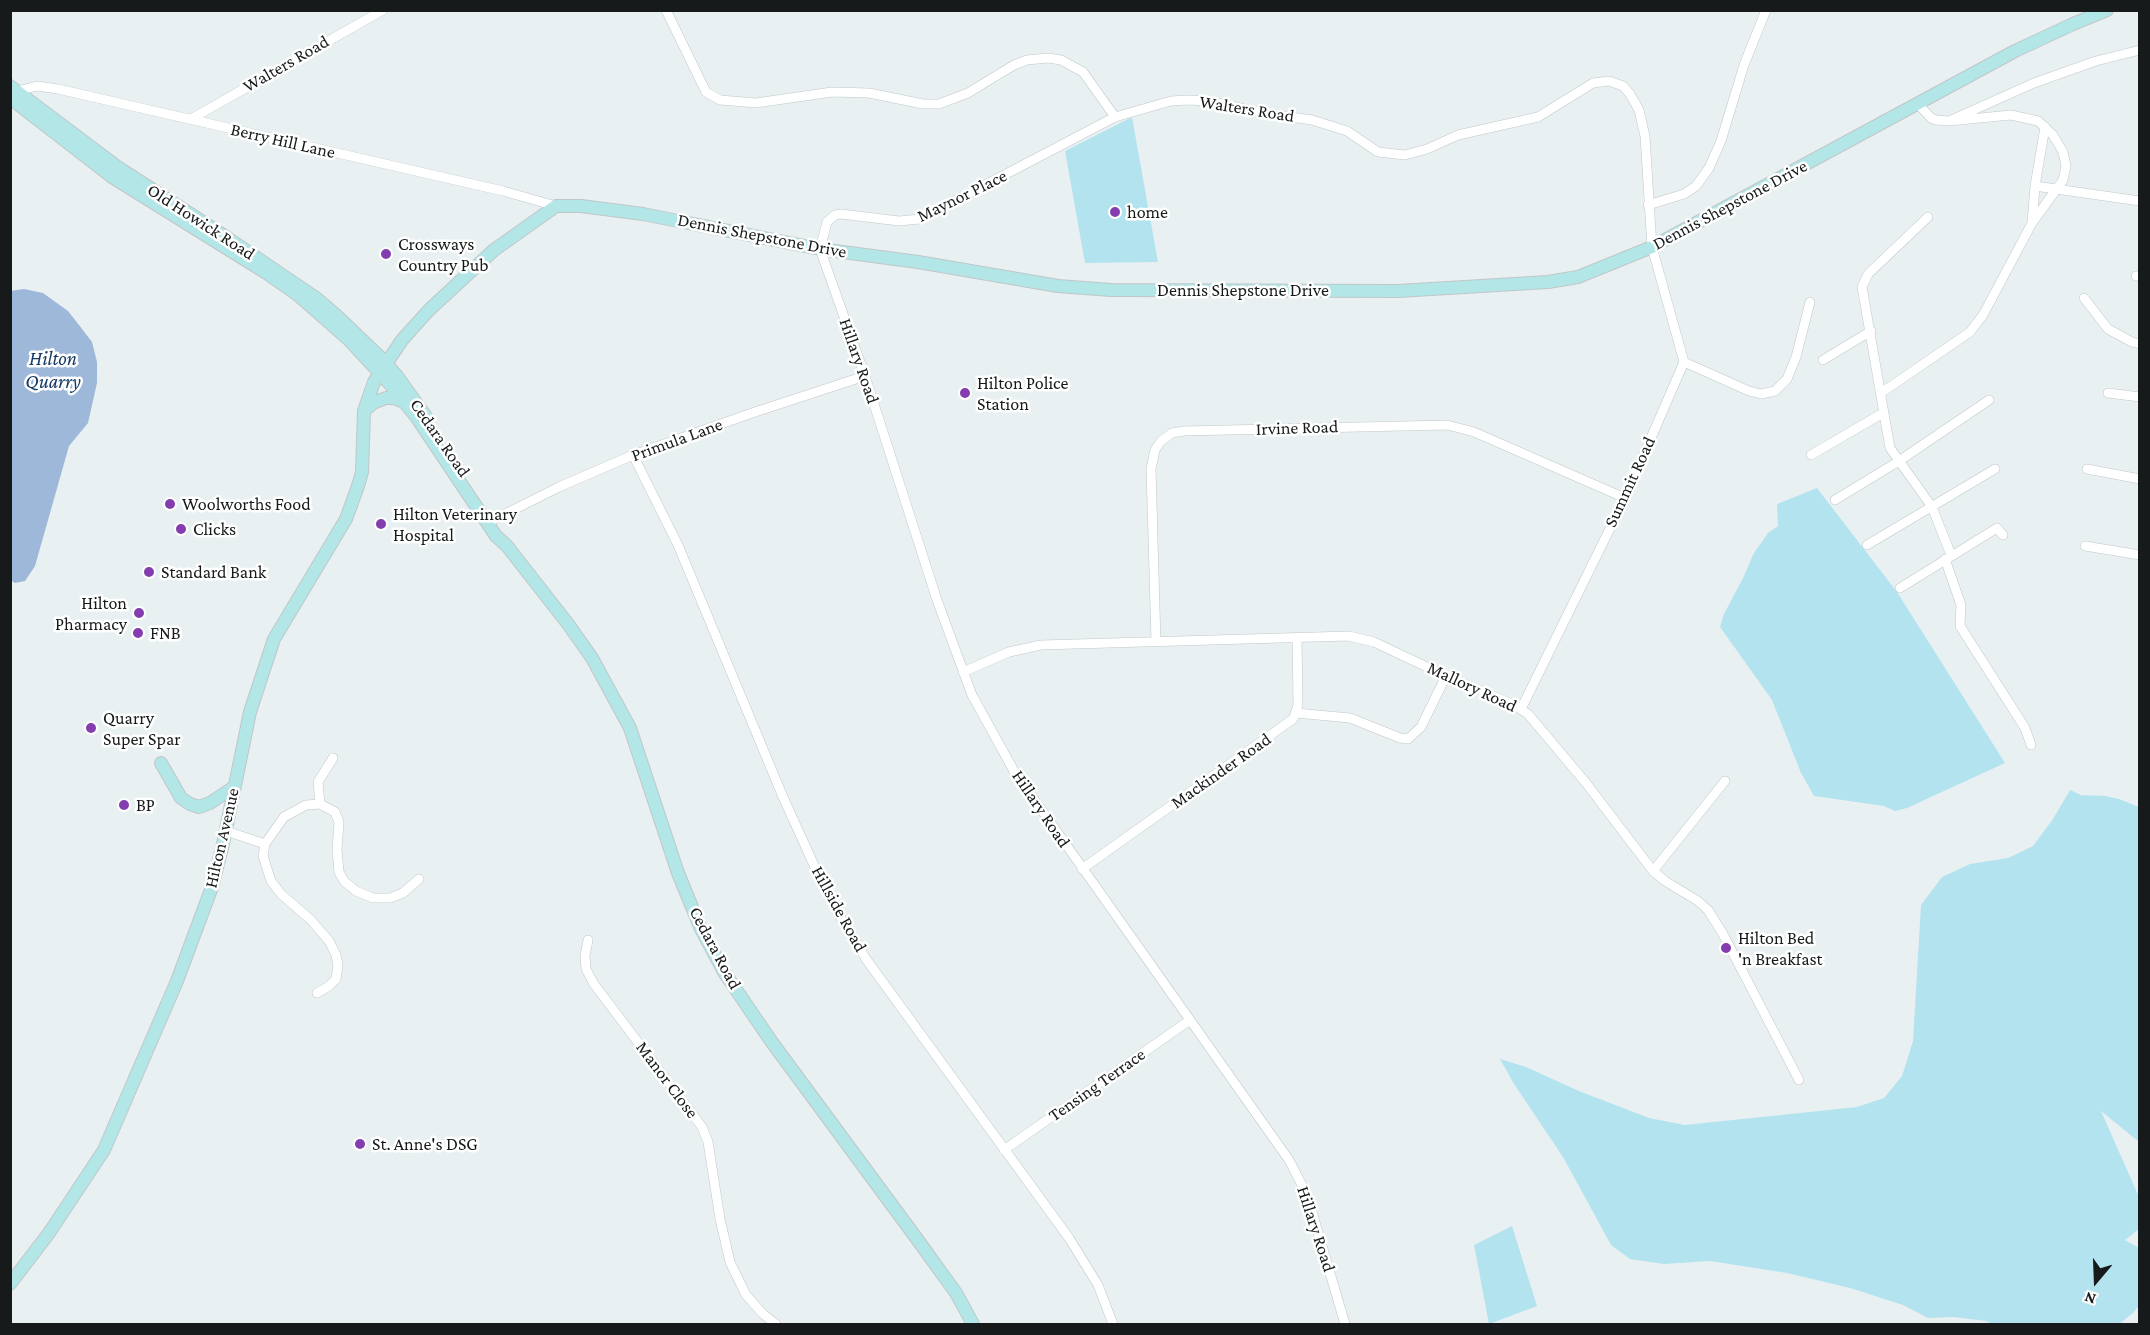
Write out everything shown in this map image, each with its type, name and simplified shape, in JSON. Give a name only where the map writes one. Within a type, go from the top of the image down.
[{"type":"street","name":"Walters Road","points":[[191,119],[383,10]]},
{"type":"street","points":[[666,10],[706,92],[720,100],[756,103],[832,92],[869,93],[923,104],[939,104],[968,93],[1014,65],[1027,60],[1048,58],[1061,60],[1083,72],[1115,117]]},
{"type":"street","points":[[1648,205],[1684,194],[1696,186],[1709,168],[1721,141],[1744,65],[1766,10]]},
{"type":"street","name":"Dennis Shepstone Drive","points":[[556,206],[644,214],[820,249],[918,262],[1058,286],[1111,290],[1398,291],[1548,282],[1578,277],[1652,247],[2015,51],[2107,10]]},
{"type":"street","points":[[1949,121],[2034,83],[2096,61],[2139,50]]},
{"type":"street","name":"Walters Road","points":[[1115,117],[1171,101],[1209,101],[1333,125],[1347,131],[1378,152],[1405,155],[1427,149],[1458,135],[1496,125],[1526,121],[1549,111],[1593,83],[1616,82],[1630,93],[1640,110],[1645,136],[1652,247]]},
{"type":"street","name":"Berry Hill Lane","points":[[12,93],[44,86],[503,191],[556,206]]},
{"type":"street","name":"Old Howick Road","points":[[12,93],[112,177],[298,295],[330,320],[382,368]]},
{"type":"street","points":[[1881,393],[1970,332],[1983,315],[2032,223],[2063,180],[2066,166],[2058,141],[2038,121],[2020,115],[1936,120],[1927,115],[1918,104]]},
{"type":"street","name":"Maynor Place","points":[[820,249],[825,226],[835,215],[855,215],[899,221],[920,219],[1115,117]]},
{"type":"street","points":[[2032,223],[2035,186],[2045,127]]},
{"type":"street","points":[[2035,186],[2139,201]]},
{"type":"street","points":[[382,368],[402,340],[429,310],[494,250],[556,206]]},
{"type":"street","points":[[1928,217],[1863,280],[1862,287],[1883,413],[1890,448],[1932,507],[1961,604],[1960,626],[2025,728],[2031,745]]},
{"type":"street","points":[[1652,247],[1684,362],[1749,391],[1761,394],[1775,392],[1787,379],[1796,357],[1810,302]]},
{"type":"street","name":"Hillary Road","points":[[820,249],[865,376],[937,600],[972,695],[1014,771],[1273,1136],[1298,1176],[1322,1240],[1345,1324]]},
{"type":"street","points":[[2084,298],[2109,329],[2139,344]]},
{"type":"street","points":[[1823,360],[1871,331]]},
{"type":"street","name":"Summit Road","points":[[1521,709],[1625,498],[1684,362]]},
{"type":"street","name":"Cedara Road","points":[[382,368],[491,520]]},
{"type":"street","name":"Cedara Road","points":[[382,368],[439,435],[491,520],[496,536],[507,546],[592,658],[630,728],[678,873],[701,929],[724,972],[771,1041],[956,1293],[974,1324]]},
{"type":"street","name":"Hilton Avenue","points":[[10,1284],[49,1233],[104,1150],[177,981],[212,887],[250,712],[274,639],[346,519],[362,472],[364,411],[368,393],[382,368]]},
{"type":"street","name":"Primula Lane","points":[[491,520],[633,455],[865,376]]},
{"type":"street","points":[[2108,393],[2139,397]]},
{"type":"street","points":[[364,411],[373,403],[386,398],[405,402]]},
{"type":"street","points":[[1835,500],[1899,461],[1989,400]]},
{"type":"street","points":[[1811,455],[1883,413]]},
{"type":"street","name":"Irvine Road","points":[[1156,642],[1151,469],[1155,450],[1161,441],[1172,434],[1196,430],[1447,425],[1474,432],[1625,498]]},
{"type":"street","name":"Hillside Road","points":[[633,455],[678,545],[783,797],[823,885],[866,959],[1085,1263],[1098,1285],[1113,1324]]},
{"type":"street","points":[[1868,544],[1995,469]]},
{"type":"street","points":[[2087,469],[2139,479]]},
{"type":"street","points":[[1900,588],[1997,528],[2002,535]]},
{"type":"street","points":[[2085,546],[2139,555]]},
{"type":"street","name":"Mallory Road","points":[[963,672],[1025,647],[1041,645],[1349,636],[1374,642],[1521,709],[1587,783],[1653,871],[1698,901],[1713,917],[1799,1080]]},
{"type":"street","points":[[1297,638],[1296,713],[1350,718],[1408,739],[1421,727],[1446,676]]},
{"type":"street","name":"Mackinder Road","points":[[1082,869],[1276,732],[1296,713]]},
{"type":"street","points":[[320,804],[318,782],[333,758]]},
{"type":"street","points":[[161,763],[182,798],[199,807],[210,803],[234,787]]},
{"type":"street","points":[[1653,871],[1725,781]]},
{"type":"street","points":[[316,993],[336,979],[338,965],[336,955],[329,941],[311,920],[281,894],[271,881],[263,856],[265,844],[284,817],[306,805],[320,804],[335,812],[339,822],[337,850],[339,872],[344,881],[356,891],[373,898],[390,898],[403,893],[419,879]]},
{"type":"street","points":[[226,831],[265,844]]},
{"type":"street","name":"Manor Close","points":[[588,940],[585,956],[586,969],[594,984],[702,1126],[708,1142],[720,1219],[730,1262],[746,1295],[763,1314],[776,1324]]},
{"type":"street","name":"Tensing Terrace","points":[[1004,1150],[1190,1020]]},
{"type":"shaded area","points":[[1132,117],[1158,262],[1085,263],[1065,151]]},
{"type":"shaded area","points":[[1817,488],[1897,592],[2005,763],[1907,808],[1895,811],[1884,806],[1814,796],[1801,773],[1772,700],[1720,627],[1754,553],[1768,533],[1778,526],[1777,504]]},
{"type":"shaded area","points":[[2070,790],[2081,795],[2119,799],[2139,807],[2139,1142],[2101,1111],[2139,1197],[2139,1229],[2125,1240],[2139,1248],[2139,1306],[2133,1313],[2119,1324],[1992,1324],[1986,1321],[1953,1317],[1928,1318],[1903,1305],[1850,1288],[1787,1273],[1710,1261],[1664,1264],[1630,1259],[1611,1245],[1563,1157],[1500,1059],[1526,1067],[1579,1091],[1649,1118],[1685,1125],[1857,1107],[1884,1098],[1902,1076],[1913,1041],[1921,905],[1942,877],[1970,864],[2008,858],[2033,846],[2053,819]]},
{"type":"shaded area","points":[[1512,1226],[1537,1306],[1489,1324],[1474,1245]]},
{"type":"water","name":"Hilton Quarry","points":[[24,289],[43,293],[68,311],[79,325],[92,342],[97,362],[97,383],[88,423],[69,446],[35,566],[25,581],[15,583],[10,580],[10,291]]},
{"type":"place","name":"home","points":[[1115,212]]},
{"type":"place","name":"Crossways Country Pub","points":[[386,254]]},
{"type":"place","name":"Hilton Police Station","points":[[965,393]]},
{"type":"place","name":"Woolworths Food","points":[[170,504]]},
{"type":"place","name":"Hilton Veterinary Hospital","points":[[381,524]]},
{"type":"place","name":"Clicks","points":[[181,529]]},
{"type":"place","name":"Standard Bank","points":[[149,572]]},
{"type":"place","name":"Hilton Pharmacy","points":[[139,613]]},
{"type":"place","name":"FNB","points":[[138,633]]},
{"type":"place","name":"Quarry Super Spar","points":[[91,728]]},
{"type":"place","name":"BP","points":[[124,805]]},
{"type":"place","name":"Hilton Bed 'n Breakfast","points":[[1726,948]]},
{"type":"place","name":"St. Anne's DSG","points":[[360,1144]]}]
